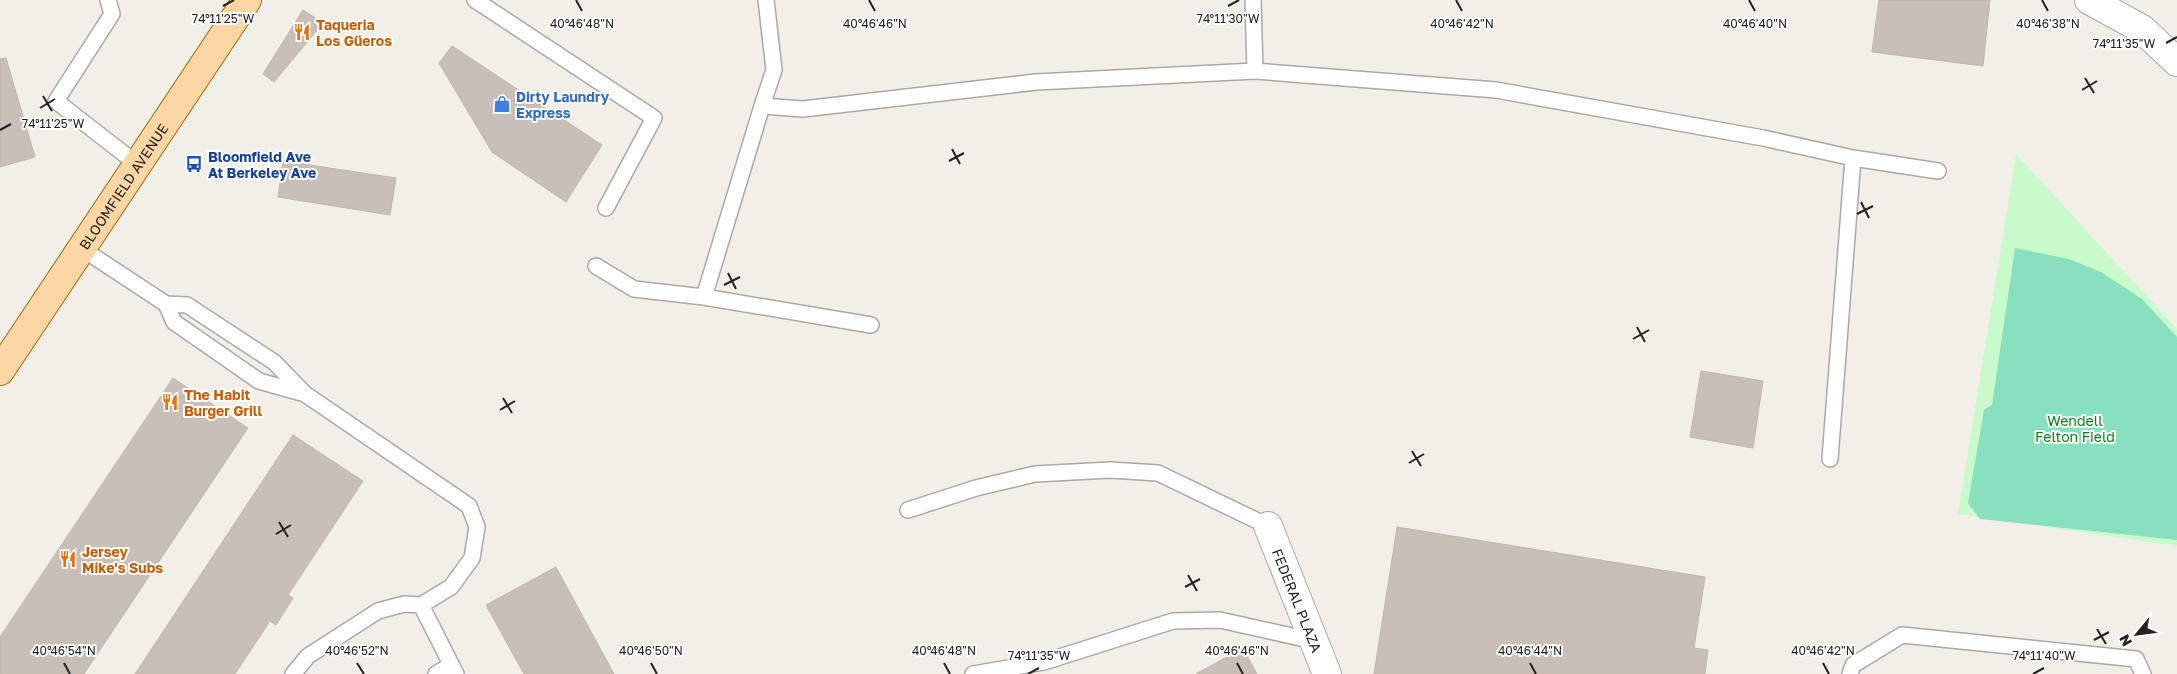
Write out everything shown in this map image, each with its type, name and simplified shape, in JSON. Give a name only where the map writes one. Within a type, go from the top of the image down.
[{"type":"main road","name":"BLOOMFIELD AVENUE","points":[[0,371],[247,0]]},
{"type":"street","points":[[2089,0],[2142,28],[2177,62]]},
{"type":"street","name":"FEDERAL PLAZA","points":[[1268,526],[1327,674]]},
{"type":"lane","points":[[108,0],[112,14],[56,101],[137,164]]},
{"type":"lane","points":[[475,0],[654,118],[606,208]]},
{"type":"lane","points":[[704,297],[774,70],[766,0]]},
{"type":"lane","points":[[1253,0],[1255,71]]},
{"type":"lane","points":[[762,106],[803,109],[1036,82],[1255,71],[1496,90],[1762,138],[1853,158],[1938,170]]},
{"type":"lane","points":[[1830,458],[1853,158]]},
{"type":"lane","points":[[82,248],[166,304],[187,305],[274,362],[306,394],[469,506],[476,528],[472,558],[451,587],[421,605],[404,604],[378,611],[308,656],[293,674]]},
{"type":"lane","points":[[596,266],[634,289],[704,297],[871,325]]},
{"type":"lane","points":[[166,304],[174,322],[259,381],[306,394]]},
{"type":"lane","points":[[908,510],[976,488],[1035,474],[1110,470],[1158,473],[1268,526]]},
{"type":"lane","points":[[421,605],[454,669],[436,674]]},
{"type":"lane","points":[[973,674],[1041,668],[1173,621],[1220,620],[1314,641]]},
{"type":"lane","points":[[1850,674],[1854,665],[1902,635],[2136,659],[2143,674]]},
{"type":"green space","name":"Wendell Felton Field","points":[[2016,154],[2177,329],[2177,546],[1958,514]]},
{"type":"green space","name":"Wendell Felton Field","points":[[2015,248],[2069,259],[2101,272],[2142,299],[2177,337],[2177,540],[1980,519],[1968,503],[1984,410],[1992,405]]},
{"type":"building","points":[[1879,0],[1990,0],[1983,66],[1872,52]]},
{"type":"building","name":"Taqueria Los Güeros","points":[[303,10],[323,23],[274,82],[263,74]]},
{"type":"building","name":"Dirty Laundry Express","points":[[452,46],[602,145],[566,202],[492,152],[439,63]]},
{"type":"building","points":[[6,58],[35,157],[0,167],[0,59]]},
{"type":"building","points":[[283,161],[396,178],[390,215],[278,197]]},
{"type":"building","points":[[1701,371],[1763,381],[1753,448],[1690,437]]},
{"type":"building","points":[[173,378],[248,428],[84,674],[0,674],[0,637]]},
{"type":"building","points":[[293,435],[363,481],[288,595],[293,598],[276,625],[270,621],[235,674],[135,674]]},
{"type":"building","points":[[1397,527],[1705,577],[1694,648],[1708,650],[1705,674],[1374,674]]},
{"type":"building","points":[[556,567],[614,674],[524,674],[486,605]]},
{"type":"building","points":[[1243,648],[1257,674],[1196,674]]},
{"type":"place","name":"Taqueria Los Güeros","points":[[302,32]]},
{"type":"place","name":"Dirty Laundry Express","points":[[502,104]]},
{"type":"place","name":"Bloomfield Ave At Berkeley Ave","points":[[194,164]]},
{"type":"place","name":"The Habit Burger Grill","points":[[170,402]]},
{"type":"place","name":"Jersey Mike's Subs","points":[[68,559]]}]
